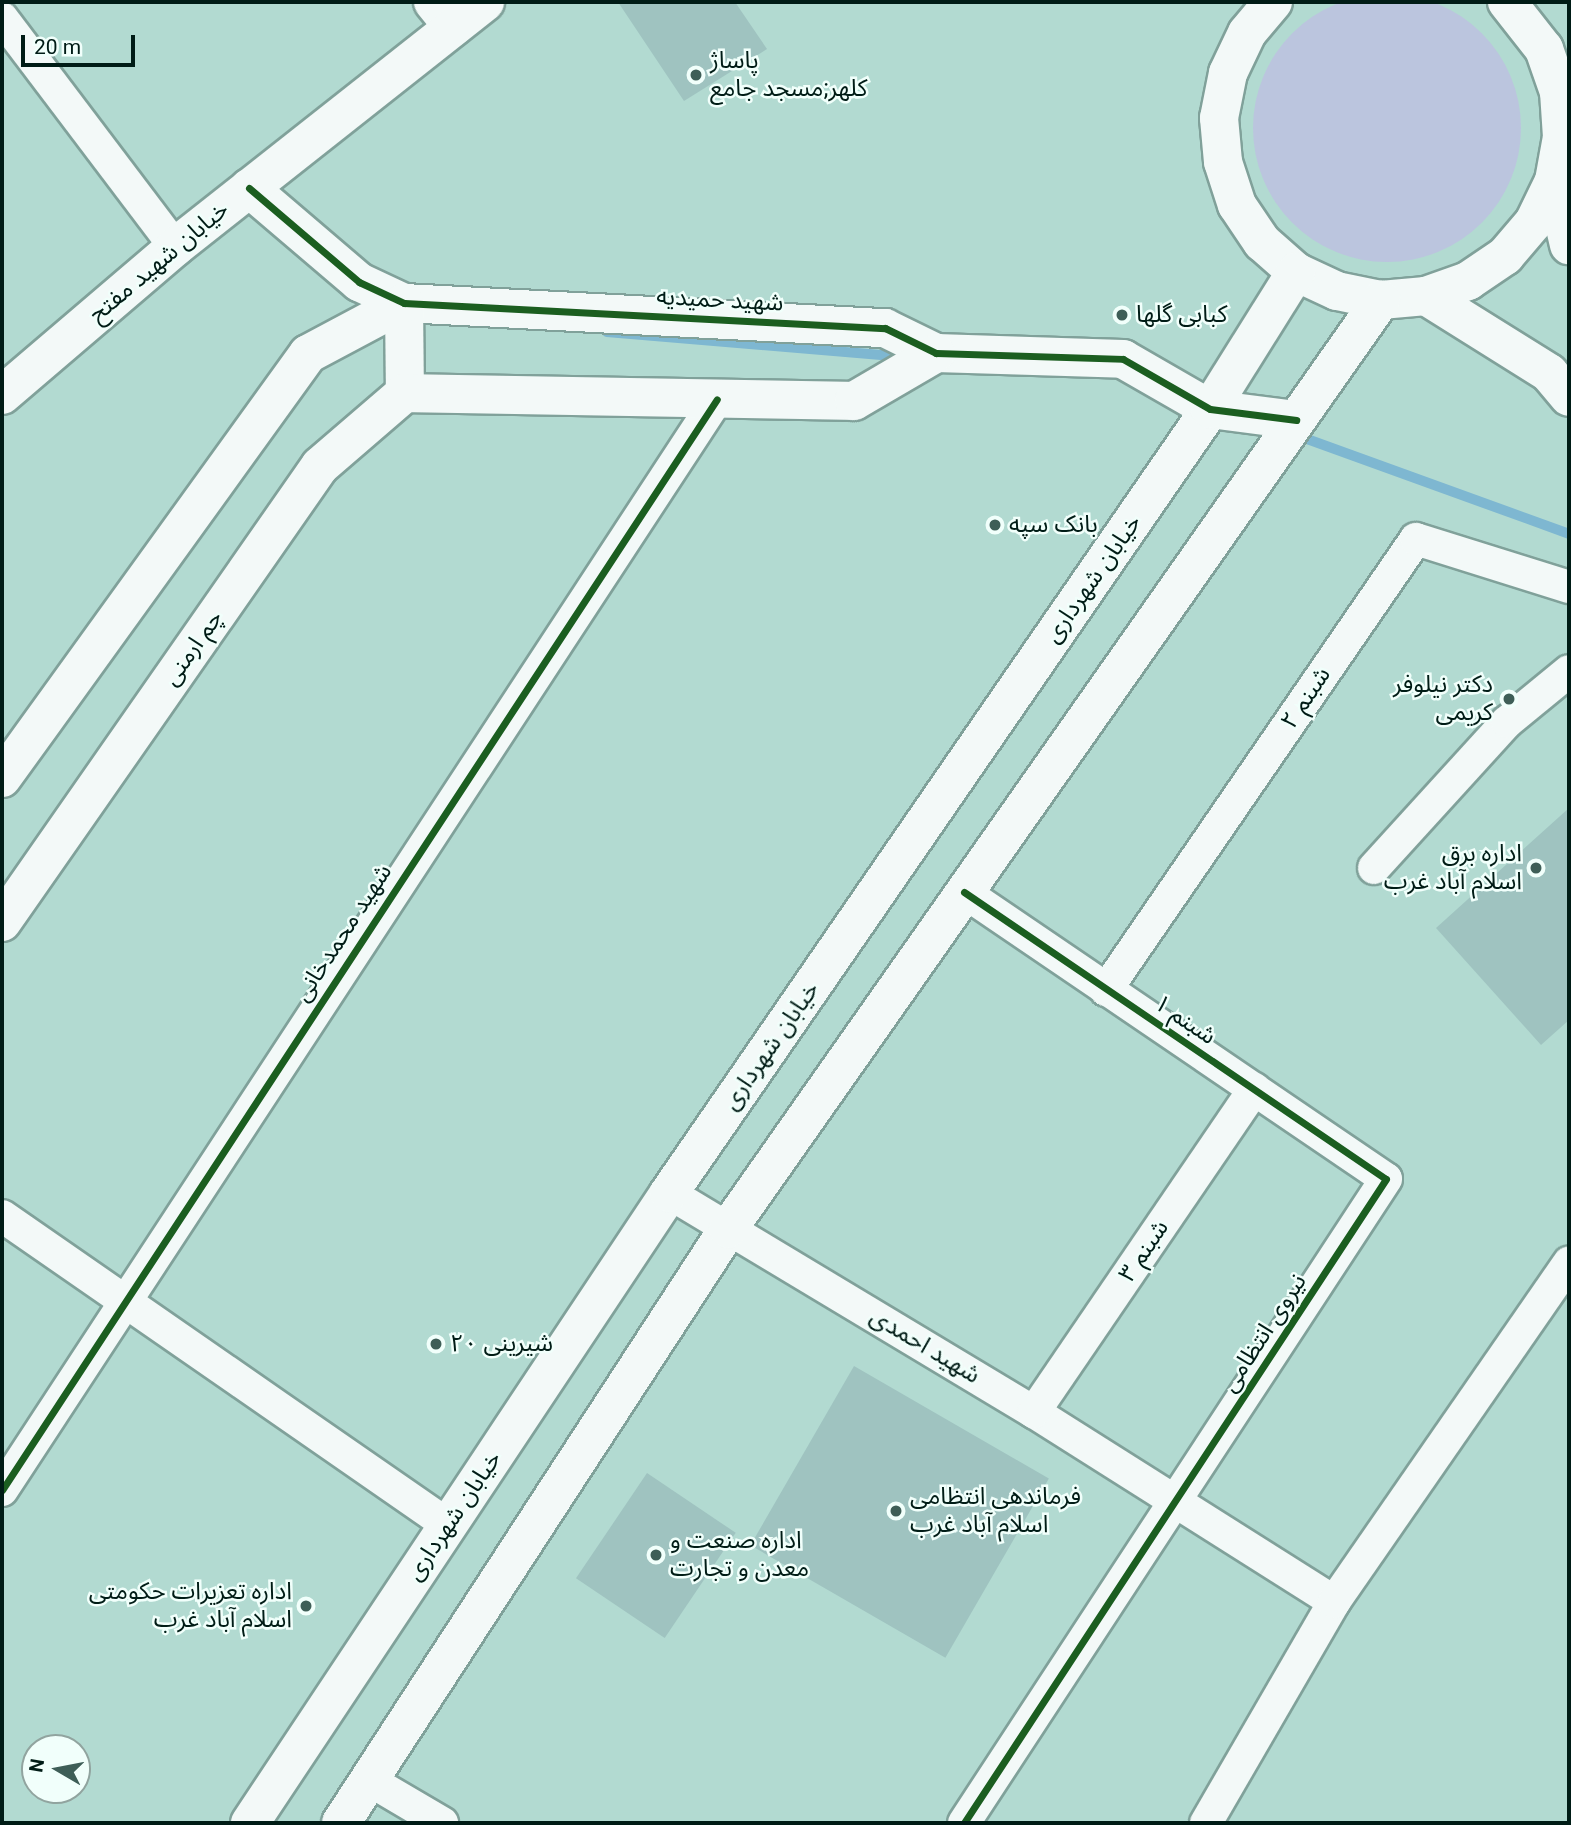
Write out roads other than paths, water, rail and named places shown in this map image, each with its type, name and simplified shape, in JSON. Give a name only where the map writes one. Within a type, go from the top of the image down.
[{"type":"main road","name":"خیابان شهید مفتح","points":[[2,395],[175,247],[249,188],[443,15],[485,2]]},
{"type":"main road","points":[[1273,2],[1240,17],[1219,118],[1223,162],[1243,214],[1262,242],[1296,272],[1337,291],[1381,299],[1426,296],[1468,281],[1505,256],[1534,222],[1554,181],[1566,132],[1559,92],[1544,49],[1507,2]]},
{"type":"main road","points":[[1554,181],[1569,245]]},
{"type":"main road","name":"شهید حمیدیه","points":[[249,188],[359,282],[404,303],[885,328],[936,353],[1123,359],[1210,409]]},
{"type":"main road","name":"خیابان شهرداری","points":[[250,1823],[669,1193],[1210,409],[1296,272]]},
{"type":"main road","points":[[1426,296],[1529,359],[1569,397]]},
{"type":"main road","points":[[341,1823],[727,1229],[1381,299]]},
{"type":"main road","points":[[2,778],[308,354],[404,303],[405,393],[854,401],[936,353]]},
{"type":"main road","name":"چم ارمنی","points":[[2,922],[320,466],[405,393]]},
{"type":"main road","points":[[1210,409],[1296,420]]},
{"type":"street","points":[[2,18],[175,247]]},
{"type":"street","name":"شهید محمدخانی","points":[[2,1490],[717,399]]},
{"type":"street","name":"شبنم ۲","points":[[1106,990],[1416,539],[1569,587]]},
{"type":"street","points":[[1374,868],[1507,722],[1569,671]]},
{"type":"street","name":"شبنم ۱","points":[[964,892],[1386,1179]]},
{"type":"street","name":"شبنم ۳","points":[[1034,1412],[1254,1089]]},
{"type":"street","name":"نیروی انتظامی","points":[[964,1823],[1179,1502],[1386,1179]]},
{"type":"street","name":"شهید احمدی","points":[[669,1193],[1034,1412],[1334,1602]]},
{"type":"street","points":[[2,1216],[448,1525]]},
{"type":"street","points":[[1206,1823],[1334,1602],[1569,1262]]},
{"type":"street","points":[[369,1780],[442,1823]]},
{"type":"waterway","points":[[607,332],[905,357]]},
{"type":"waterway","points":[[1296,435],[1569,534]]},
{"type":"place","name":"پاساژ کلهر;مسجد جامع","points":[[696,75]]},
{"type":"place","name":"کبابی گلها","points":[[1122,315]]},
{"type":"place","name":"بانک سپه","points":[[995,525]]},
{"type":"place","name":"دکتر نیلوفر کریمی","points":[[1509,699]]},
{"type":"place","name":"اداره برق اسلام آباد غرب","points":[[1536,868]]},
{"type":"place","name":"شیرینی ۲۰","points":[[436,1344]]},
{"type":"place","name":"فرماندهی انتظامی اسلام آباد غرب","points":[[896,1511]]},
{"type":"place","name":"اداره صنعت و معدن و تجارت","points":[[656,1555]]},
{"type":"place","name":"اداره تعزیرات حکومتی اسلام آباد غرب","points":[[306,1606]]}]
